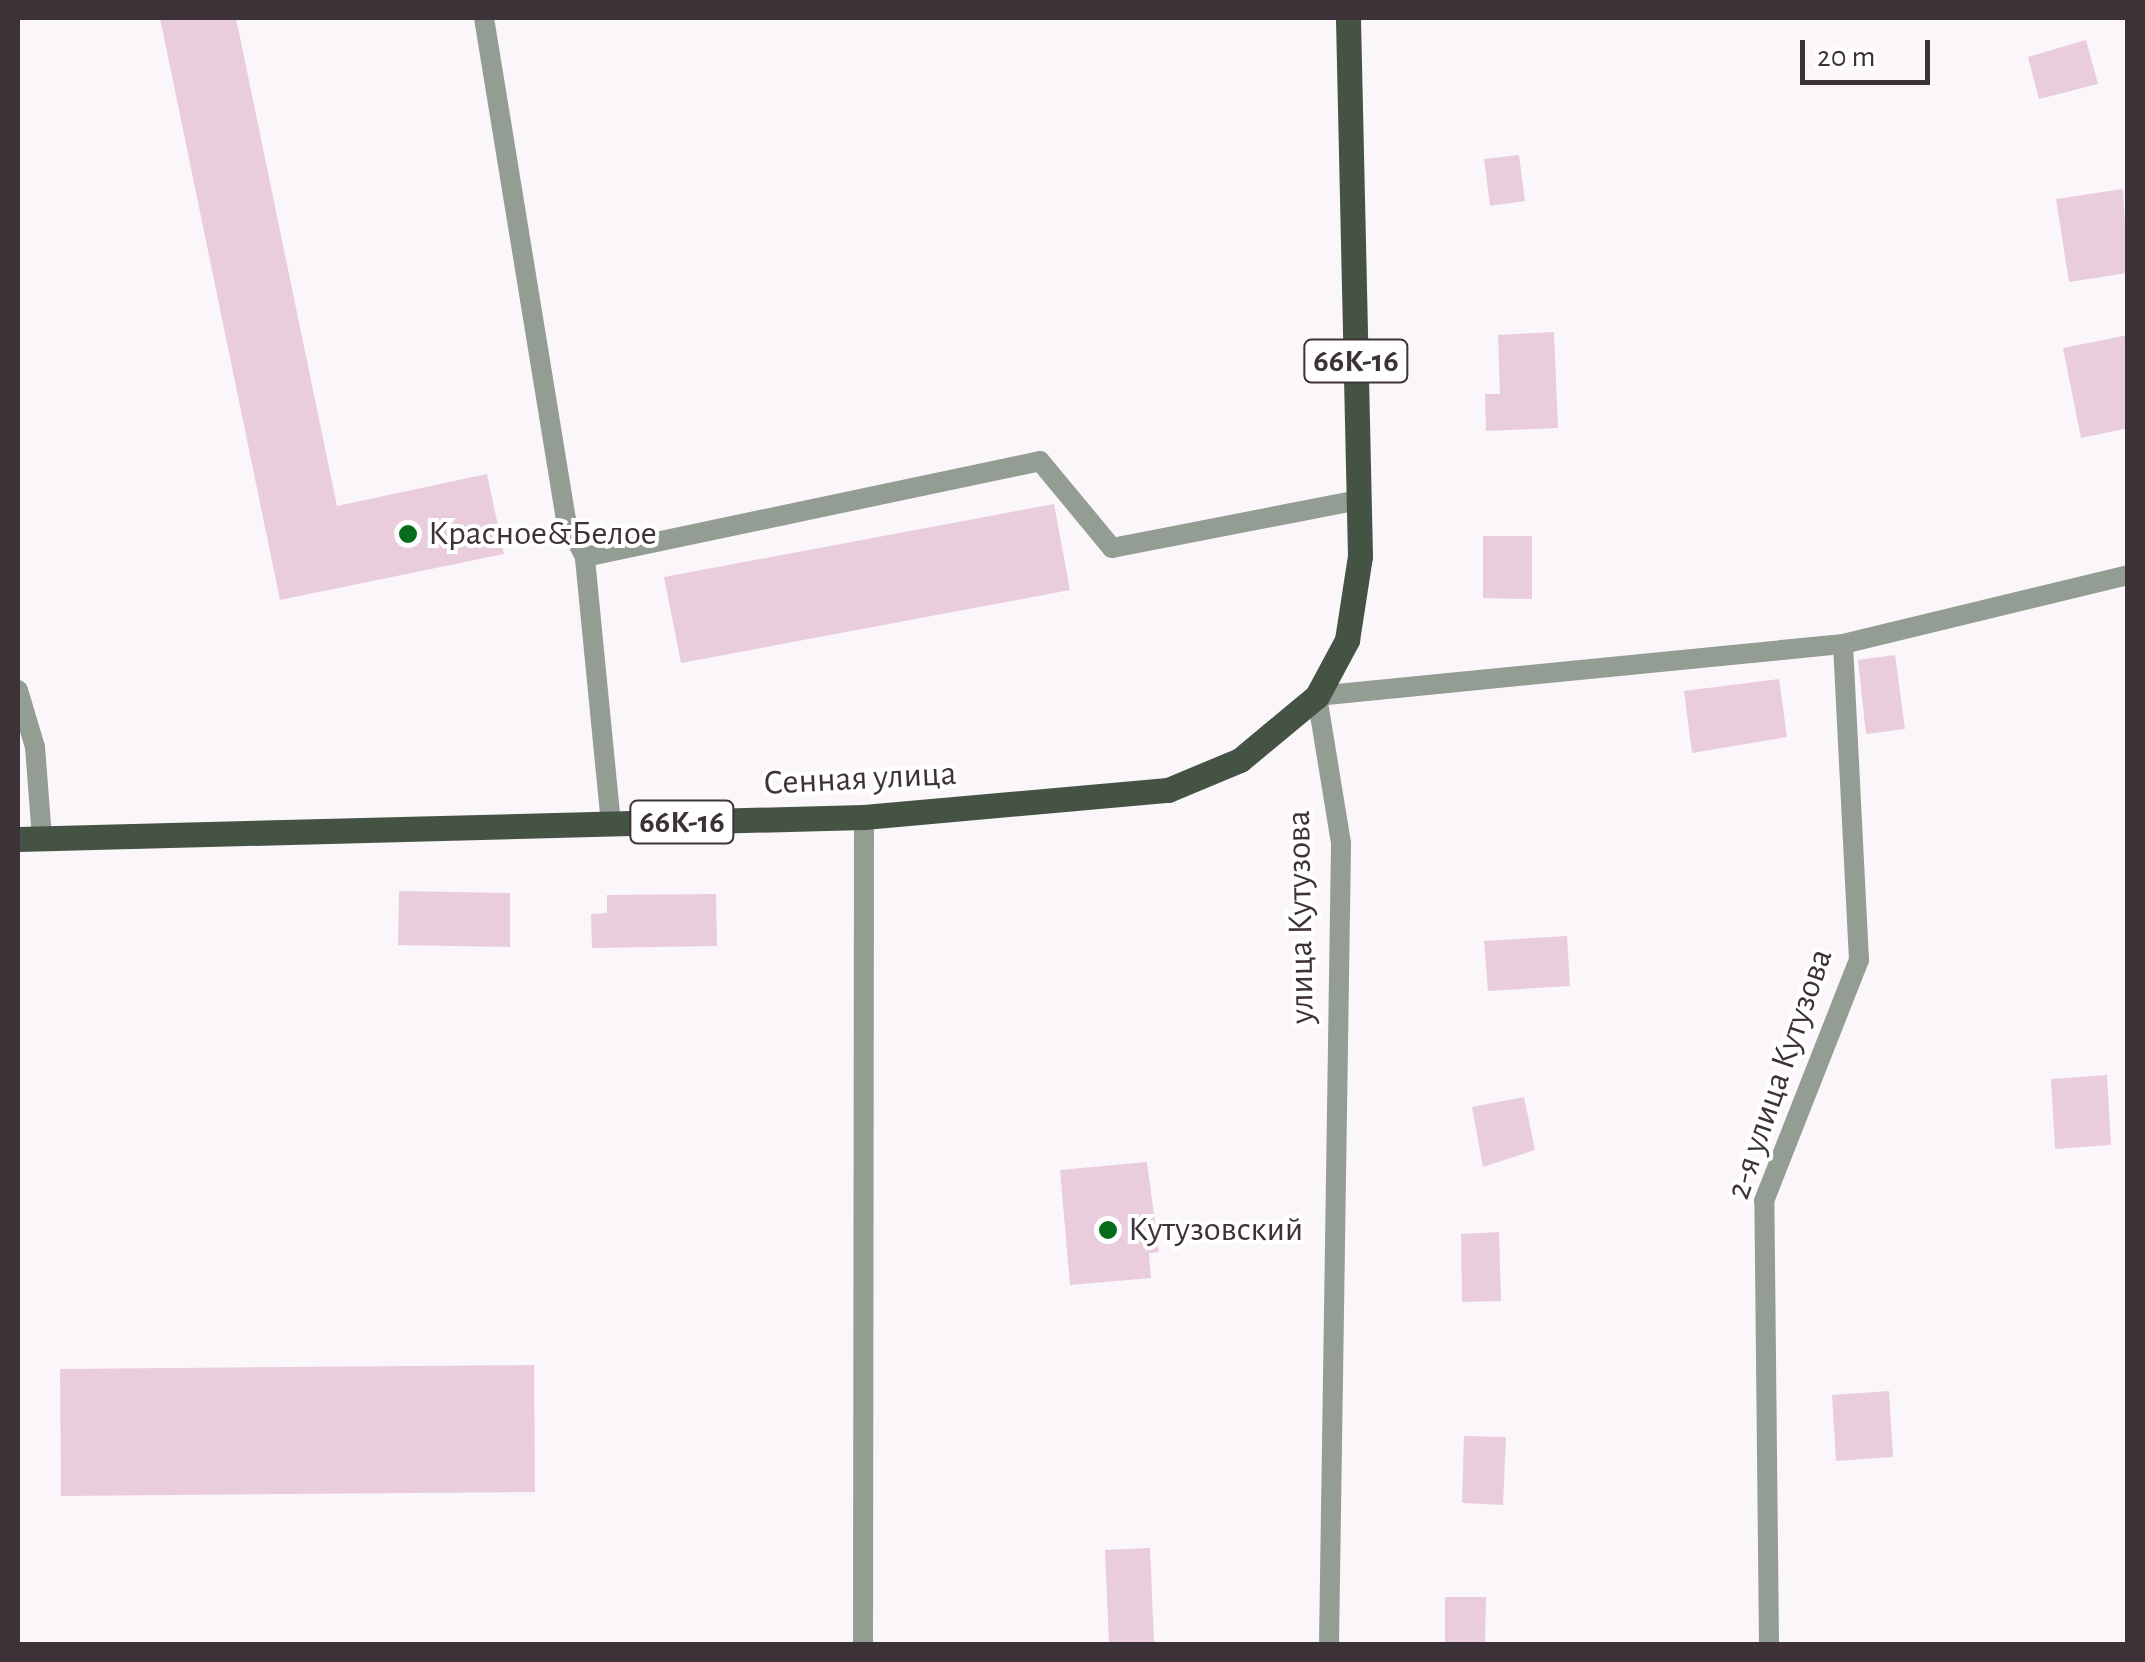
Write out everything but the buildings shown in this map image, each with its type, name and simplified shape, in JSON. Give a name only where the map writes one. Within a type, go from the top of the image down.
[{"type":"main road","name":"66К-16","points":[[1317,696],[1348,640],[1359,500],[1348,18]]},
{"type":"main road","name":"Сенная улица","points":[[30,839],[864,817],[1168,790],[1240,760],[1317,696]]},
{"type":"street","points":[[484,18],[566,520],[585,557],[611,824]]},
{"type":"street","points":[[585,557],[1040,461],[1112,548],[1359,500]]},
{"type":"street","points":[[1317,696],[1843,644],[2128,575]]},
{"type":"street","name":"2-я улица Кутузова","points":[[1769,1644],[1764,1201],[1859,960],[1843,644]]},
{"type":"street","points":[[18,690],[35,747],[30,839]]},
{"type":"street","name":"улица Кутузова","points":[[1317,696],[1342,842],[1329,1644]]},
{"type":"street","points":[[863,1644],[864,817]]},
{"type":"place","name":"Красное&Белое","points":[[408,534]]},
{"type":"place","name":"Кутузовский","points":[[1108,1230]]}]
